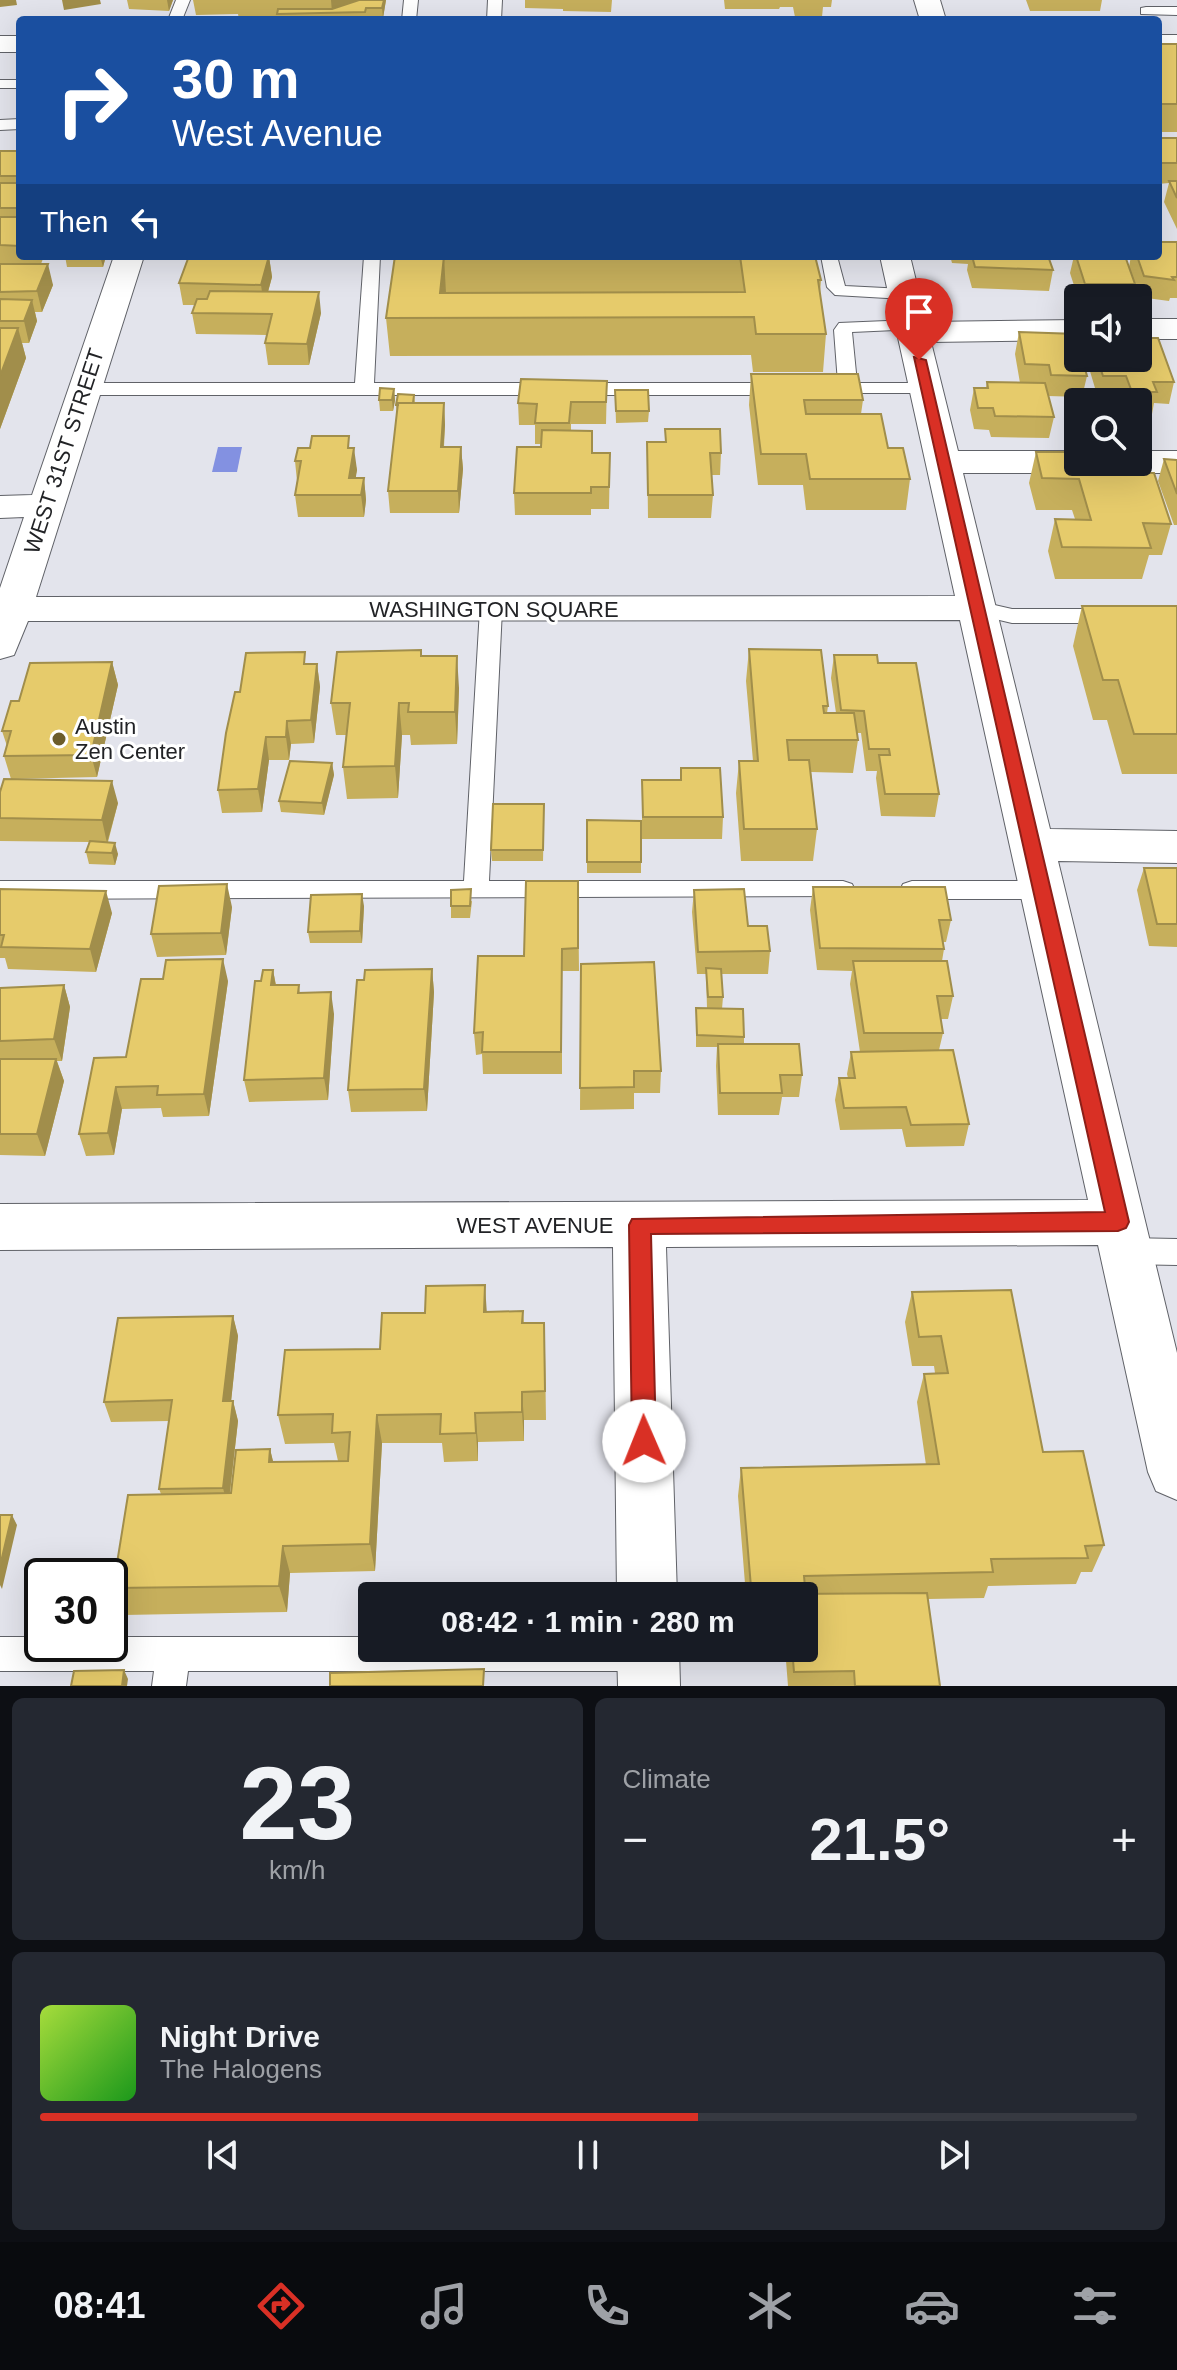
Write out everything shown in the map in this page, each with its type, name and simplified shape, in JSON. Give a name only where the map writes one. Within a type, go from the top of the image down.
[{"type":"street","name":"WEST 31ST STREET","points":[[0,646],[128,260]]},
{"type":"street","points":[[896,260],[1042,890],[1140,1242],[1177,1472]]},
{"type":"street","points":[[909,317],[1064,329]]},
{"type":"street","points":[[1152,329],[1177,329]]},
{"type":"street","points":[[943,462],[1177,462]]},
{"type":"street","points":[[0,507],[45,506]]},
{"type":"street","name":"WASHINGTON SQUARE","points":[[12,609],[977,608]]},
{"type":"street","points":[[1032,845],[1177,847]]},
{"type":"street","points":[[639,1225],[647,1582]]},
{"type":"street","name":"WEST AVENUE","points":[[0,1227],[639,1225],[1140,1242]]},
{"type":"lane","points":[[364,389],[372,260]]},
{"type":"lane","points":[[830,260],[836,287],[841,291],[909,317]]},
{"type":"lane","points":[[848,389],[845,327],[909,317]]},
{"type":"lane","points":[[84,389],[926,389]]},
{"type":"lane","points":[[977,608],[1012,616],[1177,616]]},
{"type":"lane","points":[[476,890],[491,609]]},
{"type":"lane","points":[[0,890],[1042,890]]},
{"type":"lane","points":[[0,1654],[171,1670],[358,1661]]},
{"type":"water","points":[[218,447],[242,447],[237,472],[212,472]]},
{"type":"building","points":[[359,0],[384,0],[382,8],[366,8],[365,12],[277,14],[278,9],[332,9]]},
{"type":"building","points":[[1162,44],[1177,44],[1177,104],[1162,104]]},
{"type":"building","points":[[1162,138],[1177,138],[1177,163],[1162,163]]},
{"type":"building","points":[[0,151],[16,151],[16,176],[0,176]]},
{"type":"building","points":[[1169,181],[1177,181],[1177,198]]},
{"type":"building","points":[[0,183],[16,183],[16,208],[0,208]]},
{"type":"building","points":[[0,217],[16,217],[16,246],[0,245]]},
{"type":"building","points":[[1162,242],[1177,242],[1177,277],[1172,277],[1174,280],[1144,276],[1138,260],[1162,260]]},
{"type":"building","points":[[188,260],[268,260],[261,285],[179,283]]},
{"type":"building","points":[[394,260],[444,260],[440,293],[745,292],[741,260],[816,260],[826,334],[756,334],[754,317],[386,318]]},
{"type":"building","points":[[973,260],[1049,260],[1053,270],[975,267]]},
{"type":"building","points":[[1077,260],[1126,260],[1135,284],[1085,284]]},
{"type":"building","points":[[0,264],[48,264],[37,291],[0,292]]},
{"type":"building","points":[[210,291],[319,292],[307,344],[265,343],[272,314],[192,313],[197,299],[207,299]]},
{"type":"building","points":[[0,299],[32,300],[24,321],[0,321]]},
{"type":"building","points":[[0,328],[18,328],[0,376]]},
{"type":"building","points":[[1019,332],[1064,334],[1064,372],[1086,372],[1087,376],[1051,375],[1049,365],[1025,364]]},
{"type":"building","points":[[1152,338],[1158,338],[1174,382],[1153,382],[1157,392],[1152,392],[1152,388],[1130,388],[1126,376],[1103,376],[1102,372],[1152,372]]},
{"type":"building","points":[[751,374],[858,374],[863,400],[804,400],[806,414],[881,414],[888,448],[903,448],[910,479],[810,479],[806,454],[761,454]]},
{"type":"building","points":[[521,379],[607,381],[606,402],[571,402],[569,423],[535,423],[537,404],[518,403]]},
{"type":"building","points":[[987,382],[1045,383],[1054,417],[995,416],[993,408],[978,408],[974,388],[988,388]]},
{"type":"building","points":[[380,388],[394,389],[392,400],[379,400]]},
{"type":"building","points":[[615,390],[648,390],[649,411],[616,411]]},
{"type":"building","points":[[398,394],[414,395],[413,403],[396,405]]},
{"type":"building","points":[[398,403],[444,403],[441,447],[461,447],[458,491],[388,491]]},
{"type":"building","points":[[665,429],[720,429],[721,453],[710,453],[713,495],[648,495],[647,442],[666,442]]},
{"type":"building","points":[[542,430],[592,431],[592,453],[610,453],[609,487],[591,487],[591,493],[514,493],[517,447],[541,447]]},
{"type":"building","points":[[312,436],[349,436],[348,448],[354,448],[349,478],[364,478],[361,495],[295,495],[301,461],[295,461],[298,448],[310,448]]},
{"type":"building","points":[[1036,452],[1064,452],[1064,476],[1152,476],[1154,473],[1171,524],[1143,523],[1151,548],[1062,547],[1055,519],[1091,520],[1079,479],[1042,478]]},
{"type":"building","points":[[1164,459],[1177,460],[1177,494]]},
{"type":"building","points":[[1082,606],[1177,606],[1177,734],[1134,734],[1118,680],[1103,680]]},
{"type":"building","points":[[749,649],[821,650],[828,706],[823,706],[824,713],[854,713],[858,740],[787,740],[789,760],[809,760],[817,829],[744,829],[739,761],[758,761]]},
{"type":"building","points":[[421,650],[421,656],[457,656],[455,712],[408,712],[409,703],[399,703],[395,766],[343,767],[350,703],[331,703],[337,652]]},
{"type":"building","points":[[305,652],[304,664],[317,664],[311,720],[287,721],[286,737],[266,737],[258,789],[218,790],[226,733],[235,692],[240,692],[246,653]]},
{"type":"building","points":[[834,655],[877,655],[878,663],[916,663],[939,794],[885,794],[879,755],[890,755],[889,749],[869,749],[864,711],[841,710]]},
{"type":"building","name":"Austin Zen Center","points":[[112,662],[91,755],[4,756],[11,731],[2,731],[11,701],[19,701],[30,663]]},
{"type":"building","points":[[290,761],[332,763],[322,803],[279,801]]},
{"type":"building","points":[[681,768],[720,768],[723,817],[643,817],[642,780],[681,780]]},
{"type":"building","points":[[4,779],[112,781],[102,820],[0,818],[0,792]]},
{"type":"building","points":[[493,804],[544,804],[543,850],[491,850]]},
{"type":"building","points":[[587,820],[641,821],[641,862],[587,862]]},
{"type":"building","points":[[90,841],[115,843],[112,853],[86,852]]},
{"type":"building","points":[[1144,868],[1177,868],[1177,924],[1157,924]]},
{"type":"building","points":[[526,881],[578,881],[578,948],[562,949],[561,1052],[482,1052],[483,1032],[474,1033],[478,956],[524,956]]},
{"type":"building","points":[[227,884],[221,933],[151,934],[159,886]]},
{"type":"building","points":[[813,887],[945,887],[951,920],[939,920],[944,949],[820,948]]},
{"type":"building","points":[[0,889],[106,891],[90,949],[1,947],[4,935],[0,935]]},
{"type":"building","points":[[471,889],[470,906],[451,906],[451,890]]},
{"type":"building","points":[[744,889],[748,926],[767,926],[770,951],[698,952],[694,890]]},
{"type":"building","points":[[362,894],[360,931],[308,932],[311,895]]},
{"type":"building","points":[[223,959],[204,1094],[157,1095],[158,1086],[116,1087],[108,1133],[79,1134],[94,1058],[126,1057],[141,979],[163,979],[166,960]]},
{"type":"building","points":[[853,961],[947,961],[953,996],[937,996],[943,1033],[864,1033]]},
{"type":"building","points":[[654,962],[661,1071],[634,1071],[634,1087],[580,1088],[581,964]]},
{"type":"building","points":[[706,968],[721,969],[723,997],[708,997]]},
{"type":"building","points":[[432,969],[424,1089],[348,1090],[357,980],[364,980],[365,970]]},
{"type":"building","points":[[263,970],[273,970],[271,985],[299,985],[298,993],[331,992],[324,1078],[244,1080],[255,981],[261,981]]},
{"type":"building","points":[[64,985],[54,1039],[0,1041],[0,988]]},
{"type":"building","points":[[696,1008],[743,1009],[744,1037],[697,1035]]},
{"type":"building","points":[[718,1044],[799,1044],[802,1075],[780,1075],[782,1093],[720,1093]]},
{"type":"building","points":[[953,1050],[969,1124],[911,1125],[906,1107],[844,1108],[839,1078],[855,1078],[851,1052]]},
{"type":"building","points":[[0,1059],[56,1059],[37,1134],[0,1134]]},
{"type":"building","points":[[485,1285],[484,1312],[523,1311],[522,1323],[544,1323],[545,1391],[522,1392],[522,1412],[475,1413],[476,1433],[440,1434],[441,1414],[377,1415],[370,1544],[283,1546],[279,1586],[128,1588],[128,1558],[118,1558],[128,1495],[231,1493],[236,1450],[270,1449],[269,1462],[348,1461],[350,1432],[332,1433],[333,1414],[278,1415],[285,1350],[380,1349],[382,1313],[425,1313],[426,1286]]},
{"type":"building","points":[[1011,1290],[1043,1452],[1083,1451],[1104,1545],[1085,1546],[1088,1558],[991,1559],[993,1572],[804,1576],[805,1582],[751,1582],[741,1468],[939,1464],[924,1374],[948,1373],[941,1336],[919,1337],[912,1292]]},
{"type":"building","points":[[233,1316],[223,1401],[233,1401],[223,1488],[159,1489],[172,1400],[104,1402],[118,1318]]},
{"type":"building","points":[[0,1515],[12,1515],[0,1566]]},
{"type":"building","points":[[927,1593],[940,1686],[855,1686],[854,1671],[794,1672],[793,1662],[818,1662],[818,1594]]},
{"type":"building","points":[[484,1669],[483,1686],[330,1686],[330,1673]]},
{"type":"building","points":[[124,1670],[122,1686],[71,1686],[74,1671]]},
{"type":"place","name":"Austin Zen Center","points":[[59,739]]},
{"type":"route","points":[[644,1441],[639,1225],[1118,1222],[919,360]]}]
